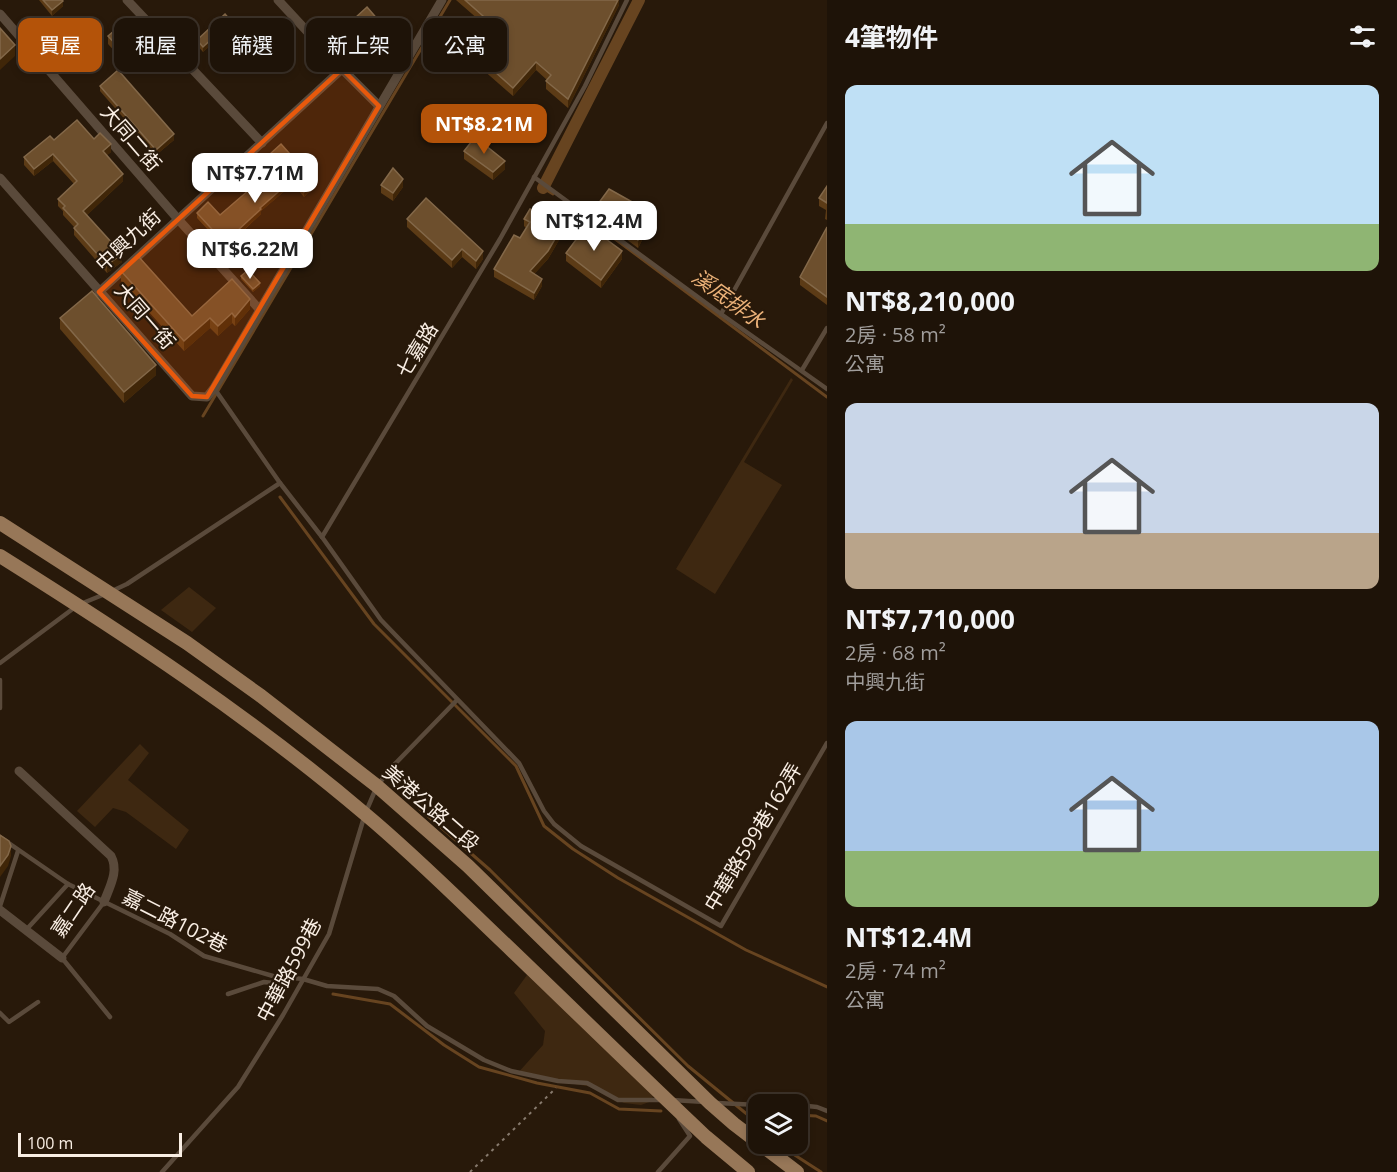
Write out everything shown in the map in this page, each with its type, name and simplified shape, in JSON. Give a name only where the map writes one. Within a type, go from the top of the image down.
[{"type":"main road","name":"美港公路二段","points":[[0,523],[188,644],[261,696],[377,786],[468,866],[734,1124],[797,1172]]},
{"type":"main road","points":[[0,556],[78,605],[225,706],[365,814],[443,884],[666,1100],[748,1172]]},
{"type":"street","points":[[127,0],[262,143]]},
{"type":"street","points":[[278,0],[306,30]]},
{"type":"street","points":[[214,388],[439,1]]},
{"type":"street","name":"大同二街","points":[[0,14],[260,310]]},
{"type":"street","name":"中興九街","points":[[99,292],[339,72]]},
{"type":"street","points":[[345,72],[379,106]]},
{"type":"street","name":"大同一街","points":[[0,178],[192,396],[207,397],[214,388]]},
{"type":"street","name":"嘉二路","points":[[19,771],[111,856],[115,865],[115,873],[104,902]]},
{"type":"street","name":"嘉二路","points":[[1,913],[62,958]]},
{"type":"lane","name":"七嘉路","points":[[322,537],[440,341],[534,177],[585,87],[627,0]]},
{"type":"lane","points":[[720,314],[827,123]]},
{"type":"lane","points":[[534,177],[720,314],[827,389]]},
{"type":"lane","points":[[802,370],[827,328]]},
{"type":"lane","points":[[214,388],[280,483],[381,620],[457,700]]},
{"type":"lane","points":[[0,663],[78,605],[127,584],[280,483]]},
{"type":"lane","points":[[0,680],[0,708]]},
{"type":"lane","name":"中華路599巷","points":[[162,1172],[238,1087],[283,1015],[329,934],[365,814],[377,786],[391,768],[457,700]]},
{"type":"lane","name":"中華路599巷162弄","points":[[457,700],[519,763],[544,811],[554,824],[581,846],[721,926],[827,743]]},
{"type":"lane","name":"嘉二路102巷","points":[[0,837],[68,884],[170,934],[204,956],[224,963],[327,986],[378,989],[394,996],[427,1026],[484,1060],[511,1071],[558,1081],[587,1083],[618,1100],[711,1102]]},
{"type":"lane","points":[[1,913],[18,851]]},
{"type":"lane","points":[[25,931],[68,884]]},
{"type":"lane","name":"嘉二路","points":[[62,958],[104,902]]},
{"type":"lane","points":[[62,958],[110,1017]]},
{"type":"lane","points":[[228,994],[264,982],[274,983],[291,979]]},
{"type":"lane","points":[[0,1013],[9,1022],[38,1002]]},
{"type":"lane","points":[[658,1172],[690,1136],[666,1100]]},
{"type":"lane","points":[[711,1102],[748,1104]]},
{"type":"lane","points":[[808,1106],[827,1111]]},
{"type":"path","points":[[470,1172],[555,1091]]},
{"type":"highlighted area","points":[[342,69],[379,106],[207,397],[192,396],[99,292]]},
{"type":"shaded area","points":[[791,378],[793,380],[744,462],[782,485],[715,594],[676,569]]},
{"type":"shaded area","points":[[189,587],[216,608],[192,632],[161,610]]},
{"type":"shaded area","points":[[140,744],[149,753],[128,780],[189,830],[176,849],[126,812],[113,808],[95,827],[77,811]]},
{"type":"shaded area","points":[[527,975],[648,1088],[653,1095],[652,1101],[641,1105],[624,1103],[592,1087],[517,1074],[543,1045],[545,1031],[514,993]]},
{"type":"building","points":[[43,0],[62,0],[63,1],[52,10]]},
{"type":"building","points":[[465,0],[618,0],[568,99],[546,81],[551,75],[536,62],[513,88],[495,72],[507,72],[507,18],[481,18],[483,16]]},
{"type":"building","points":[[367,7],[376,18],[355,18]]},
{"type":"building","points":[[0,28],[15,45],[0,59]]},
{"type":"building","points":[[210,28],[210,40],[203,47],[198,39]]},
{"type":"building","points":[[114,31],[114,43],[108,36]]},
{"type":"building","points":[[116,72],[120,72],[174,134],[156,150],[100,86]]},
{"type":"building","points":[[77,120],[94,139],[100,133],[111,144],[103,151],[123,174],[83,211],[122,254],[107,265],[74,228],[78,224],[58,199],[77,181],[53,154],[34,169],[24,157],[50,136],[54,140]]},
{"type":"building","points":[[475,137],[505,161],[493,172],[464,151]]},
{"type":"building","points":[[281,144],[315,182],[304,192],[293,179],[236,232],[259,256],[247,267],[197,213],[208,202],[220,215],[279,164],[270,154]]},
{"type":"building","points":[[393,168],[403,179],[393,193],[381,185]]},
{"type":"building","points":[[827,186],[827,203],[819,198]]},
{"type":"building","points":[[609,189],[652,213],[638,240],[595,208]]},
{"type":"building","points":[[426,198],[483,251],[476,261],[462,249],[452,260],[407,219]]},
{"type":"building","points":[[530,209],[562,227],[548,251],[530,271],[542,279],[534,293],[494,269],[514,235],[520,238],[530,222],[524,219]]},
{"type":"building","points":[[587,225],[622,251],[601,280],[566,253]]},
{"type":"building","points":[[827,227],[827,297],[800,277]]},
{"type":"building","points":[[138,256],[192,316],[232,279],[250,299],[235,317],[232,313],[218,326],[210,318],[184,341],[121,271]]},
{"type":"building","points":[[248,270],[260,283],[253,289],[241,276]]},
{"type":"building","points":[[92,291],[156,365],[124,392],[60,318]]},
{"type":"building","points":[[0,835],[9,841],[11,846],[0,866]]},
{"type":"waterway","points":[[203,416],[450,0]]},
{"type":"waterway","name":"溪底排水","points":[[543,188],[639,0]]},
{"type":"waterway","name":"溪底排水","points":[[543,188],[553,194]]},
{"type":"waterway","name":"溪底排水","points":[[595,224],[827,397]]},
{"type":"waterway","points":[[280,497],[374,624],[516,766],[544,826],[573,849],[618,878],[746,950],[827,987]]},
{"type":"waterway","points":[[420,809],[490,870],[688,1066],[748,1115]]},
{"type":"waterway","points":[[333,994],[390,1004],[444,1045],[479,1067],[537,1083],[590,1093],[619,1109],[661,1111]]},
{"type":"waterway","points":[[808,1116],[827,1121]]},
{"type":"waterway","points":[[793,1154],[821,1172]]}]
